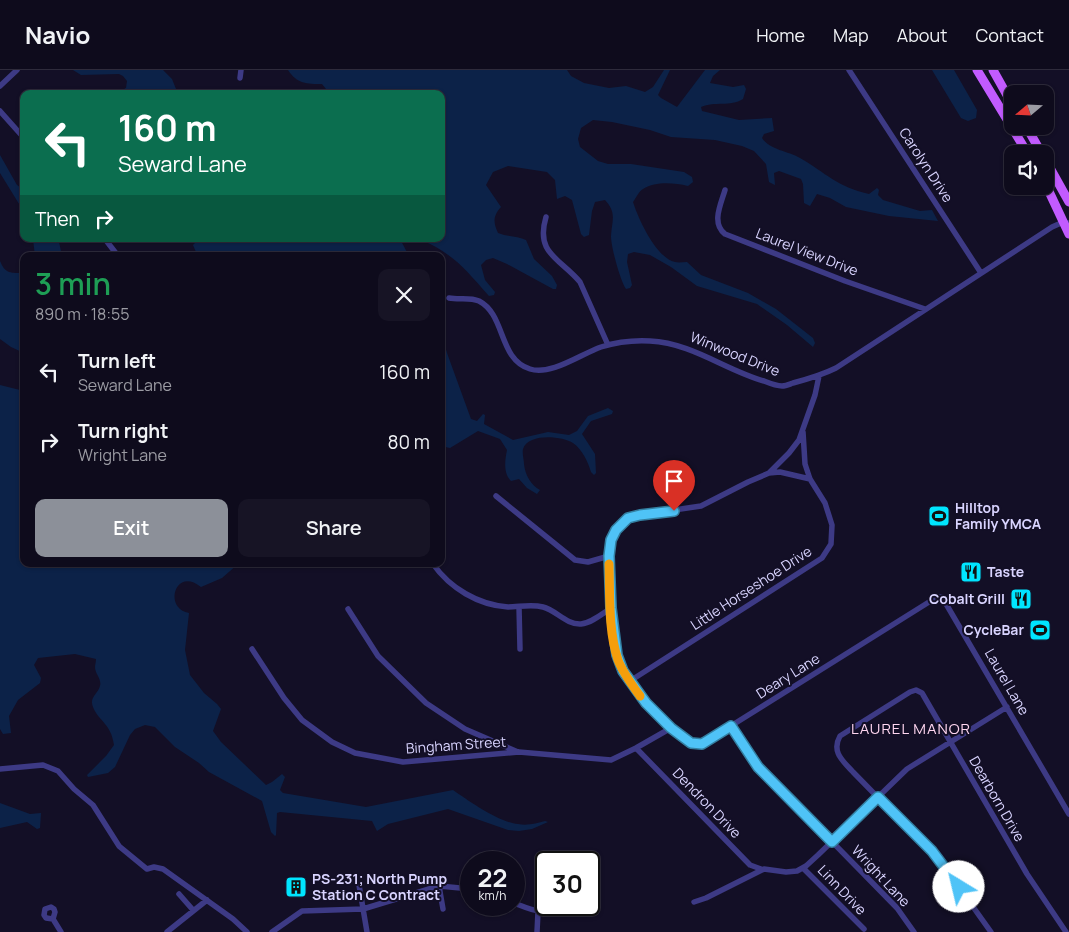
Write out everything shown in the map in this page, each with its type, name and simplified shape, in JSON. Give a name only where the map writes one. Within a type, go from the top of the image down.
[{"type":"main road","points":[[977,70],[1023,145]]},
{"type":"main road","points":[[992,70],[1004,90]]},
{"type":"main road","points":[[1054,175],[1069,202]]},
{"type":"main road","points":[[1052,195],[1067,223],[1069,234]]},
{"type":"street","points":[[0,86],[17,70]]},
{"type":"street","points":[[240,78],[241,70]]},
{"type":"street","name":"Carolyn Drive","points":[[849,70],[981,273]]},
{"type":"street","points":[[0,111],[20,134]]},
{"type":"street","name":"Laurel View Drive","points":[[725,190],[717,221],[719,228],[725,234],[845,281],[925,309]]},
{"type":"street","points":[[546,217],[542,233],[544,245],[551,256],[580,282],[608,345]]},
{"type":"street","name":"Winwood Drive","points":[[449,298],[474,299],[482,303],[493,316],[511,355],[521,365],[532,370],[553,369],[608,345],[644,340],[676,345],[704,355],[729,369],[782,386],[819,376],[836,368],[1052,227],[1067,223]]},
{"type":"street","points":[[107,242],[115,252]]},
{"type":"street","points":[[769,473],[795,447],[815,395],[819,376]]},
{"type":"street","name":"Little Horseshoe Drive","points":[[630,681],[822,558],[831,544],[832,525],[825,503],[810,479],[805,464],[803,430]]},
{"type":"street","points":[[671,728],[646,703],[623,671],[617,655],[611,608],[609,556],[613,534],[628,518],[701,506],[769,473],[780,472],[810,479]]},
{"type":"street","points":[[496,496],[575,560],[588,562],[609,556]]},
{"type":"street","points":[[436,567],[454,585],[469,596],[491,604],[543,607],[570,622],[578,624],[589,622],[611,608]]},
{"type":"street","name":"Laurel Lane","points":[[908,616],[937,597],[944,599],[1069,814]]},
{"type":"street","points":[[519,607],[520,649]]},
{"type":"street","points":[[348,609],[378,656],[426,704],[464,729],[519,752]]},
{"type":"street","name":"Deary Lane","points":[[671,728],[691,743],[698,744],[706,741],[908,616]]},
{"type":"street","name":"Bingham Street","points":[[252,649],[284,698],[302,720],[332,742],[355,753],[403,762],[519,752],[611,760],[671,728]]},
{"type":"street","name":"Dearborn Drive","points":[[878,797],[837,753],[837,740],[877,711],[910,692],[919,691],[922,693],[1026,874],[1066,932]]},
{"type":"street","points":[[803,868],[907,769],[1007,707]]},
{"type":"street","name":"Wright Lane","points":[[731,726],[758,767],[897,908],[914,932]]},
{"type":"street","name":"Dendron Drive","points":[[636,748],[750,865],[757,869],[764,868],[786,872],[803,868]]},
{"type":"street","points":[[0,769],[43,765],[58,771],[74,789],[93,805],[114,840],[132,858],[147,869],[154,867],[163,869],[207,900],[247,932]]},
{"type":"street","points":[[878,797],[941,862],[991,932]]},
{"type":"street","points":[[694,902],[706,898],[764,868]]},
{"type":"street","name":"Linn Drive","points":[[803,868],[864,929]]},
{"type":"street","points":[[359,885],[367,932]]},
{"type":"street","points":[[439,886],[443,909]]},
{"type":"street","points":[[272,932],[302,911],[363,909],[439,886],[460,888]]},
{"type":"street","points":[[178,894],[193,910]]},
{"type":"street","points":[[166,932],[207,900]]},
{"type":"street","points":[[537,932],[538,916]]},
{"type":"street","points":[[53,919],[62,932]]},
{"type":"water","points":[[73,70],[163,70],[172,79],[176,90],[122,90],[126,88],[127,81],[119,74],[81,75]]},
{"type":"water","points":[[288,70],[567,70],[571,76],[584,83],[609,88],[626,86],[645,92],[653,87],[664,70],[670,70],[658,95],[677,107],[705,70],[720,70],[713,76],[710,83],[733,87],[744,85],[746,89],[743,99],[733,103],[706,105],[701,107],[702,111],[739,120],[772,118],[774,131],[764,134],[762,138],[774,148],[800,158],[848,188],[869,194],[877,188],[879,190],[878,195],[883,200],[920,211],[932,210],[938,221],[889,216],[846,207],[830,198],[817,194],[810,206],[804,203],[801,179],[779,171],[774,173],[775,185],[769,182],[766,164],[754,151],[742,146],[715,140],[671,137],[650,130],[593,120],[581,128],[578,139],[580,147],[598,161],[608,164],[631,164],[684,172],[692,177],[693,182],[688,186],[665,183],[648,186],[640,191],[633,202],[643,227],[661,253],[675,262],[687,262],[701,275],[748,293],[776,309],[813,338],[815,343],[813,347],[787,325],[757,304],[697,286],[671,267],[650,255],[634,252],[628,254],[627,262],[632,285],[626,289],[612,248],[613,217],[609,205],[605,200],[595,202],[589,235],[584,237],[581,234],[572,200],[565,196],[557,199],[555,180],[547,172],[508,166],[493,172],[486,185],[501,207],[496,213],[495,219],[498,233],[526,240],[534,259],[552,276],[557,285],[556,289],[493,258],[486,260],[481,265],[485,280],[495,292],[494,295],[489,296],[450,256],[426,242],[445,242],[445,90],[326,90],[322,84],[299,81]]},
{"type":"water","points":[[932,70],[954,70],[977,110],[976,118],[968,121],[961,118]]},
{"type":"water","points":[[0,155],[20,187],[20,206],[0,173]]},
{"type":"water","points":[[33,242],[59,242],[61,252],[35,252]]},
{"type":"water","points":[[196,242],[402,242],[407,252],[196,252],[193,245]]},
{"type":"water","points":[[0,261],[8,272],[20,273],[20,351],[0,339]]},
{"type":"water","points":[[445,346],[471,419],[477,421],[483,414],[485,415],[484,424],[513,440],[548,432],[569,435],[577,431],[588,416],[608,408],[613,411],[612,414],[591,421],[582,434],[595,454],[596,473],[594,475],[584,456],[573,443],[546,437],[531,440],[526,444],[523,449],[525,468],[531,482],[540,490],[537,494],[527,488],[519,479],[511,481],[508,478],[505,466],[507,450],[500,439],[478,431],[450,448],[445,447]]},
{"type":"water","points":[[0,385],[20,390],[20,567],[235,567],[222,578],[201,587],[192,582],[185,582],[179,585],[175,597],[176,604],[181,610],[189,613],[185,650],[190,675],[204,693],[221,709],[213,731],[221,742],[266,785],[282,774],[285,777],[280,790],[283,793],[366,807],[453,790],[484,810],[510,822],[525,825],[548,822],[532,829],[508,830],[448,809],[388,824],[377,831],[372,821],[280,812],[277,813],[275,836],[271,832],[262,801],[209,772],[175,747],[155,727],[145,725],[135,729],[130,735],[115,767],[108,773],[88,777],[87,775],[114,745],[108,727],[92,704],[100,683],[95,670],[96,659],[75,654],[38,658],[34,665],[41,678],[40,683],[18,700],[9,716],[11,733],[3,734],[0,729]]},
{"type":"water","points":[[0,803],[30,814],[41,813],[40,828],[37,829],[27,822],[0,828]]},
{"type":"slow traffic","points":[[609,564],[612,624],[617,655],[623,671],[640,696]]},
{"type":"place","name":"Hilltop Family YMCA","points":[[939,516]]},
{"type":"place","name":"Taste","points":[[971,572]]},
{"type":"place","name":"Cobalt Grill","points":[[1021,599]]},
{"type":"place","name":"CycleBar","points":[[1040,630]]},
{"type":"place","name":"PS-231; North Pump Station C Contract","points":[[296,887]]},
{"type":"district","name":"LAUREL MANOR","points":[[911,729]]},
{"type":"route","points":[[674,511],[628,518],[616,530],[611,540],[609,569],[611,608],[617,655],[623,671],[646,703],[671,728],[694,744],[702,744],[731,726],[758,767],[832,842],[878,797],[932,851],[959,887]]}]
